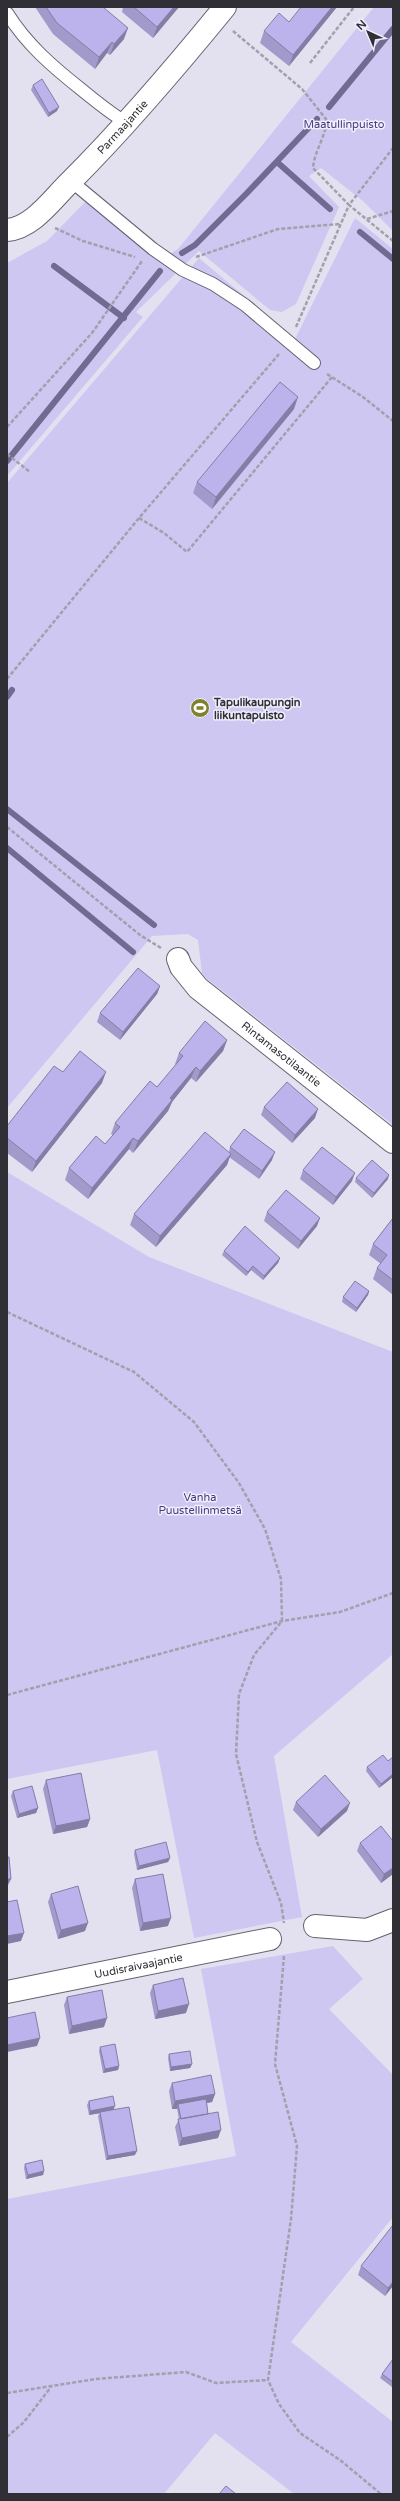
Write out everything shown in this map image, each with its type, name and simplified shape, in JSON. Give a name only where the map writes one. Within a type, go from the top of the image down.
[{"type":"street","name":"Parmaajantie","points":[[7,230],[28,222],[71,181],[127,123],[226,7]]},
{"type":"street","name":"Rintamasotilaantie","points":[[178,959],[181,967],[198,988],[393,1142]]},
{"type":"street","points":[[315,1926],[367,1930],[393,1920]]},
{"type":"street","name":"Uudisraivaajantie","points":[[7,1992],[280,1940]]},
{"type":"lane","points":[[7,13],[28,44],[52,66],[104,108],[127,123]]},
{"type":"lane","points":[[71,181],[153,249],[174,264],[213,284],[245,305],[314,363]]},
{"type":"path","points":[[310,63],[354,7]]},
{"type":"path","points":[[246,42],[302,89],[326,119],[327,125],[314,156],[313,168],[348,205],[393,241]]},
{"type":"path","points":[[7,679],[139,518],[289,343],[348,205],[393,148]]},
{"type":"path","points":[[366,219],[393,211]]},
{"type":"path","points":[[7,427],[92,333],[145,258],[83,242],[48,224]]},
{"type":"path","points":[[174,264],[278,229],[340,224]]},
{"type":"path","points":[[314,363],[332,378],[363,397],[393,421]]},
{"type":"path","points":[[139,518],[164,533],[187,552],[332,378]]},
{"type":"path","points":[[7,454],[30,472]]},
{"type":"path","points":[[7,827],[140,935],[178,959]]},
{"type":"path","points":[[7,1312],[134,1372],[194,1422],[239,1483],[265,1529],[281,1579],[282,1621],[254,1654],[239,1694],[236,1754],[257,1842],[281,1903],[275,2064],[297,2146],[290,2219],[268,2380],[279,2404],[300,2433],[340,2460],[381,2494]]},
{"type":"path","points":[[7,1695],[282,1621],[340,1612],[393,1593]]},
{"type":"path","points":[[7,2393],[96,2379],[186,2372],[216,2383],[268,2380]]},
{"type":"path","points":[[7,2437],[24,2422],[52,2387]]},
{"type":"green space","name":"Maatullinpuisto","points":[[374,7],[393,7],[393,231],[363,201],[321,168],[309,176],[339,207],[296,304],[282,312],[270,310],[199,251],[136,312],[143,317],[7,476],[7,263],[47,241],[86,201],[159,261],[178,249]]},
{"type":"green space","name":"Tapulikaupungin liikuntapuisto","points":[[355,218],[393,249],[393,1125],[206,978],[202,973],[198,940],[188,934],[152,936],[7,1108],[7,483],[199,258],[295,339]]},
{"type":"green space","name":"Vanha Puustellinmetsä","points":[[7,1172],[149,1257],[393,1352],[393,1654],[274,1756],[302,1917],[194,1938],[157,1750],[7,1779]]},
{"type":"green space","points":[[333,1946],[363,1979],[329,2009],[393,2075],[393,2217],[291,2342],[393,2422],[393,2494],[294,2494],[215,2433],[164,2494],[7,2494],[7,2199],[236,2156],[201,1969]]},
{"type":"building","points":[[46,7],[103,7],[128,28],[114,44],[112,42],[99,57],[57,23]]},
{"type":"building","points":[[134,7],[174,7],[157,27]]},
{"type":"building","points":[[301,7],[332,7],[293,55],[264,31],[279,13],[289,22]]},
{"type":"building","points":[[42,79],[59,107],[49,113],[33,85]]},
{"type":"building","points":[[280,382],[298,397],[216,497],[197,482]]},
{"type":"building","points":[[138,968],[160,986],[123,1032],[100,1013]]},
{"type":"building","points":[[205,1021],[227,1040],[200,1071],[196,1067],[170,1098],[172,1100],[138,1141],[133,1138],[92,1188],[69,1168],[96,1136],[105,1144],[120,1127],[115,1123],[150,1081],[157,1087],[183,1056],[179,1053]]},
{"type":"building","points":[[80,1051],[106,1072],[36,1161],[7,1138],[7,1126],[54,1066],[63,1072]]},
{"type":"building","points":[[287,1082],[318,1109],[295,1135],[264,1107]]},
{"type":"building","points":[[244,1129],[275,1152],[262,1171],[230,1147]]},
{"type":"building","points":[[205,1132],[231,1154],[160,1236],[134,1214]]},
{"type":"building","points":[[322,1147],[355,1173],[336,1197],[303,1170]]},
{"type":"building","points":[[372,1160],[389,1175],[374,1193],[356,1178]]},
{"type":"building","points":[[286,1190],[320,1218],[301,1241],[267,1212]]},
{"type":"building","points":[[393,1218],[393,1280],[377,1268],[387,1255],[373,1244]]},
{"type":"building","points":[[245,1226],[280,1258],[264,1276],[253,1266],[248,1272],[224,1251]]},
{"type":"building","points":[[355,1281],[369,1291],[357,1308],[343,1297]]},
{"type":"building","points":[[383,1755],[388,1761],[393,1757],[393,1774],[381,1784],[367,1767]]},
{"type":"building","points":[[81,1773],[90,1819],[56,1826],[46,1780]]},
{"type":"building","points":[[325,1775],[350,1803],[321,1829],[296,1802]]},
{"type":"building","points":[[32,1786],[38,1808],[19,1814],[13,1791]]},
{"type":"building","points":[[381,1826],[393,1841],[393,1868],[384,1874],[360,1843]]},
{"type":"building","points":[[166,1842],[170,1858],[139,1866],[135,1850]]},
{"type":"building","points":[[7,1857],[9,1857],[11,1879],[7,1879]]},
{"type":"building","points":[[163,1874],[171,1918],[143,1923],[135,1879]]},
{"type":"building","points":[[78,1886],[88,1923],[61,1930],[51,1894]]},
{"type":"building","points":[[17,1900],[24,1933],[7,1936],[7,1902]]},
{"type":"building","points":[[183,1978],[189,2004],[158,2011],[153,1985]]},
{"type":"building","points":[[102,1990],[107,2018],[72,2026],[67,1997]]},
{"type":"building","points":[[35,2012],[40,2038],[7,2045],[7,2018]]},
{"type":"building","points":[[115,2044],[119,2066],[105,2069],[100,2047]]},
{"type":"building","points":[[190,2051],[192,2064],[171,2067],[169,2054]]},
{"type":"building","points":[[211,2075],[215,2094],[175,2101],[172,2083]]},
{"type":"building","points":[[113,2096],[115,2106],[90,2111],[89,2101]]},
{"type":"building","points":[[206,2099],[208,2114],[181,2119],[178,2104]]},
{"type":"building","points":[[129,2107],[137,2151],[108,2156],[100,2112]]},
{"type":"building","points":[[218,2112],[221,2130],[182,2138],[178,2119]]},
{"type":"building","points":[[42,2160],[44,2171],[28,2175],[25,2164]]},
{"type":"building","points":[[393,2225],[393,2282],[388,2288],[361,2266]]},
{"type":"building","points":[[393,2359],[393,2382],[382,2374]]},
{"type":"building","points":[[226,2486],[236,2494],[219,2494]]},
{"type":"waterway","points":[[329,107],[393,29]]},
{"type":"waterway","points":[[182,253],[195,245],[317,119]]},
{"type":"waterway","points":[[277,162],[330,209]]},
{"type":"waterway","points":[[360,232],[393,259]]},
{"type":"waterway","points":[[54,266],[124,318]]},
{"type":"waterway","points":[[7,461],[160,271]]},
{"type":"waterway","points":[[7,697],[12,690]]},
{"type":"waterway","points":[[7,809],[154,925]]},
{"type":"waterway","points":[[7,848],[133,952]]},
{"type":"place","name":"Tapulikaupungin liikuntapuisto","points":[[200,708]]}]
